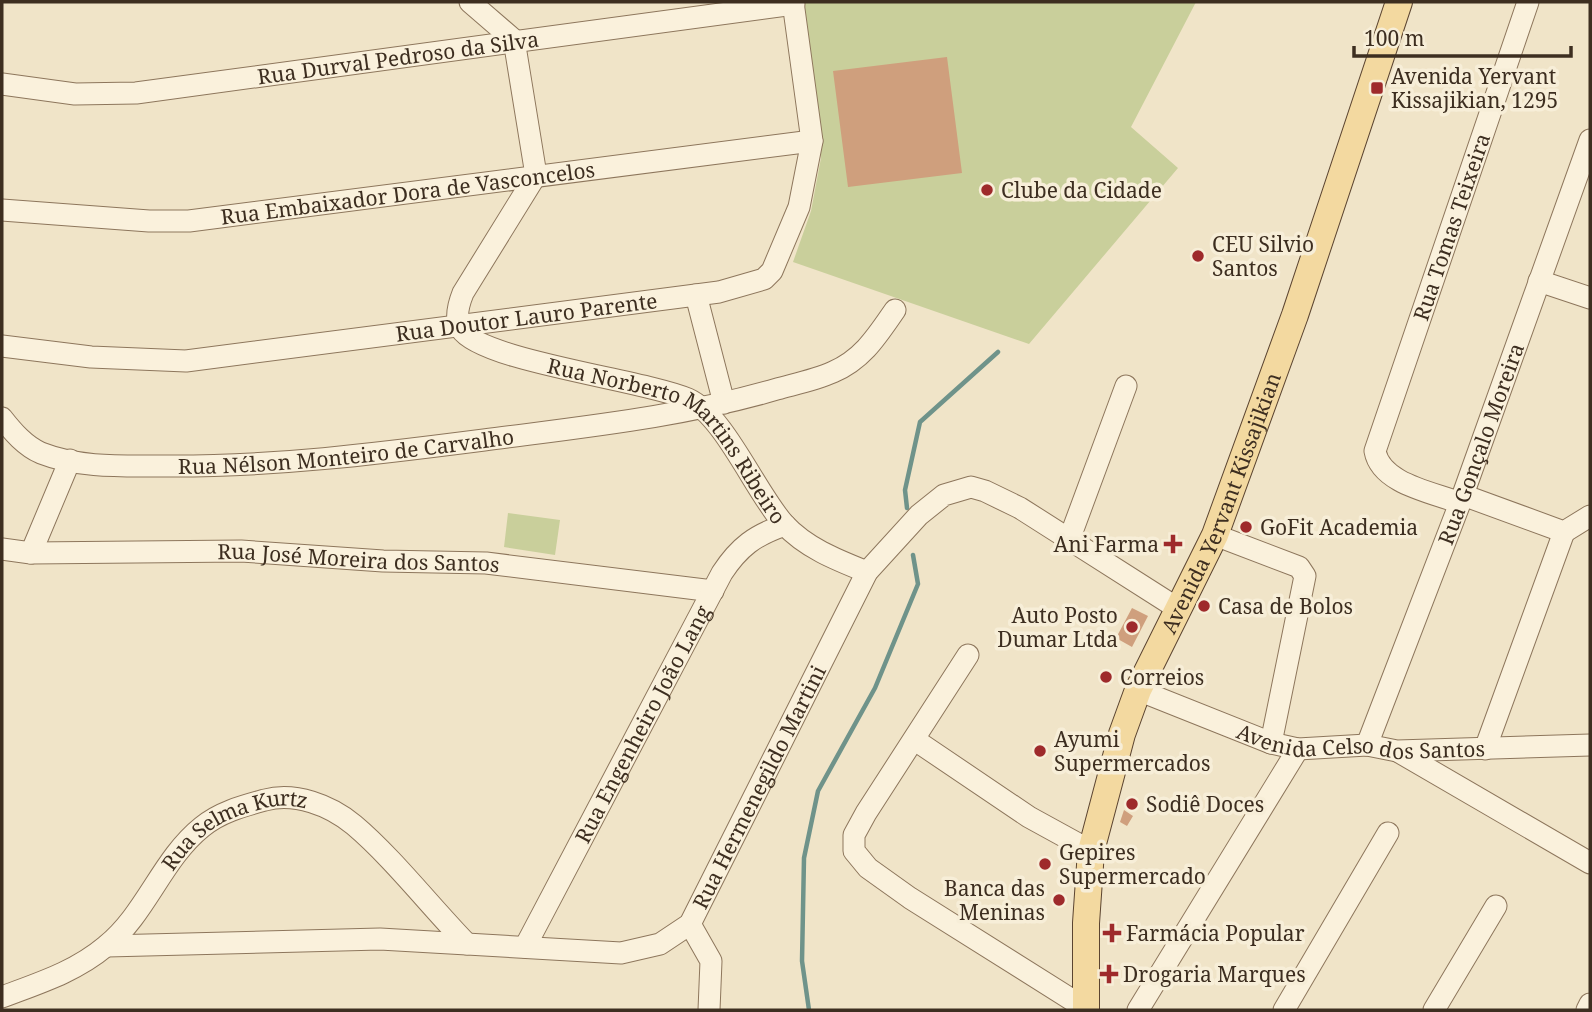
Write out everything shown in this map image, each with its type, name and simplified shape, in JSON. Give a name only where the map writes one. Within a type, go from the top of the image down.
[{"type":"main road","name":"Avenida Yervant Kissajikian","points":[[1087,1010],[1086,923],[1091,851],[1122,734],[1138,690],[1215,535],[1294,315],[1399,2]]},
{"type":"street","points":[[458,325],[459,304],[463,293],[536,175],[514,40],[470,2]]},
{"type":"street","name":"Rua Tomas Teixeira","points":[[1461,499],[1392,476],[1382,469],[1376,451],[1528,2]]},
{"type":"street","name":"Rua Durval Pedroso da Silva","points":[[2,84],[75,94],[136,93],[794,3]]},
{"type":"street","name":"Rua Doutor Lauro Parente","points":[[2,346],[134,360],[186,361],[696,295],[764,279],[772,271],[799,207],[812,141],[794,3]]},
{"type":"street","name":"Rua Gonçalo Moreira","points":[[1367,745],[1461,499],[1590,140]]},
{"type":"street","name":"Rua Embaixador Dora de Vasconcelos","points":[[2,209],[149,221],[189,221],[812,141]]},
{"type":"street","points":[[1539,281],[1590,298]]},
{"type":"street","points":[[696,295],[714,405]]},
{"type":"street","name":"Rua Nélson Monteiro de Carvalho","points":[[2,418],[21,440],[40,452],[104,466],[245,467],[599,425],[714,405],[831,373],[854,361],[871,346],[895,310]]},
{"type":"street","name":"Rua Norberto Martins Ribeiro","points":[[458,325],[478,343],[714,405],[785,524],[823,554],[867,572]]},
{"type":"street","points":[[1069,540],[1126,386]]},
{"type":"street","points":[[31,553],[70,460]]},
{"type":"street","name":"Rua Hermenegildo Martini","points":[[107,946],[368,939],[621,953],[660,944],[690,924],[867,572],[928,508],[944,495],[971,487],[985,491],[1020,508],[1177,608]]},
{"type":"street","points":[[1461,499],[1564,532]]},
{"type":"street","points":[[1485,749],[1564,532],[1590,516]]},
{"type":"street","name":"Rua Engenheiro João Lang","points":[[525,947],[736,552],[749,540],[785,524]]},
{"type":"street","points":[[1215,535],[1299,567],[1305,576],[1271,743]]},
{"type":"street","name":"Rua José Moreira dos Santos","points":[[2,549],[31,553],[241,551],[383,561],[486,563],[713,591]]},
{"type":"street","points":[[968,655],[860,824],[854,835],[854,851],[868,868],[910,898],[1087,1010]]},
{"type":"street","name":"Avenida Celso dos Santos","points":[[1138,690],[1271,743],[1298,749],[1367,745],[1397,751],[1590,745]]},
{"type":"street","points":[[915,740],[1029,817],[1091,851]]},
{"type":"street","points":[[1138,1010],[1298,749]]},
{"type":"street","points":[[1397,751],[1590,863]]},
{"type":"street","name":"Rua Selma Kurtz","points":[[2,997],[69,971],[107,946],[134,917],[185,845],[202,827],[241,806],[291,797],[328,807],[354,825],[467,944]]},
{"type":"street","points":[[1284,1010],[1388,833]]},
{"type":"street","points":[[1434,1010],[1496,906]]},
{"type":"street","points":[[690,924],[711,961],[709,1010]]},
{"type":"street","points":[[1587,1010],[1590,1004]]},
{"type":"green space","name":"Clube da Cidade","points":[[800,2],[1196,2],[1131,127],[1178,168],[1029,344],[793,262],[811,211],[821,158]]},
{"type":"green space","points":[[508,513],[560,520],[555,555],[504,547]]},
{"type":"building","points":[[947,57],[962,173],[848,187],[833,71]]},
{"type":"building","name":"Auto Posto Dumar Ltda","points":[[1132,608],[1148,616],[1132,647],[1116,638]]},
{"type":"building","points":[[1124,810],[1133,816],[1127,826],[1120,822]]},
{"type":"waterway","points":[[907,508],[905,490],[920,422],[998,352]]},
{"type":"waterway","points":[[809,1010],[802,961],[804,858],[818,791],[875,688],[918,584],[913,555]]},
{"type":"place","name":"Avenida Yervant Kissajikian, 1295","points":[[1377,88]]},
{"type":"place","name":"Clube da Cidade","points":[[987,190]]},
{"type":"place","name":"CEU Silvio Santos","points":[[1198,256]]},
{"type":"place","name":"GoFit Academia","points":[[1246,527]]},
{"type":"place","name":"Ani Farma","points":[[1173,544]]},
{"type":"place","name":"Casa de Bolos","points":[[1204,606]]},
{"type":"place","name":"Auto Posto Dumar Ltda","points":[[1132,627]]},
{"type":"place","name":"Correios","points":[[1106,677]]},
{"type":"place","name":"Ayumi Supermercados","points":[[1040,751]]},
{"type":"place","name":"Sodiê Doces","points":[[1132,804]]},
{"type":"place","name":"Gepires Supermercado","points":[[1045,864]]},
{"type":"place","name":"Banca das Meninas","points":[[1059,900]]},
{"type":"place","name":"Farmácia Popular","points":[[1112,933]]},
{"type":"place","name":"Drogaria Marques","points":[[1109,974]]}]
